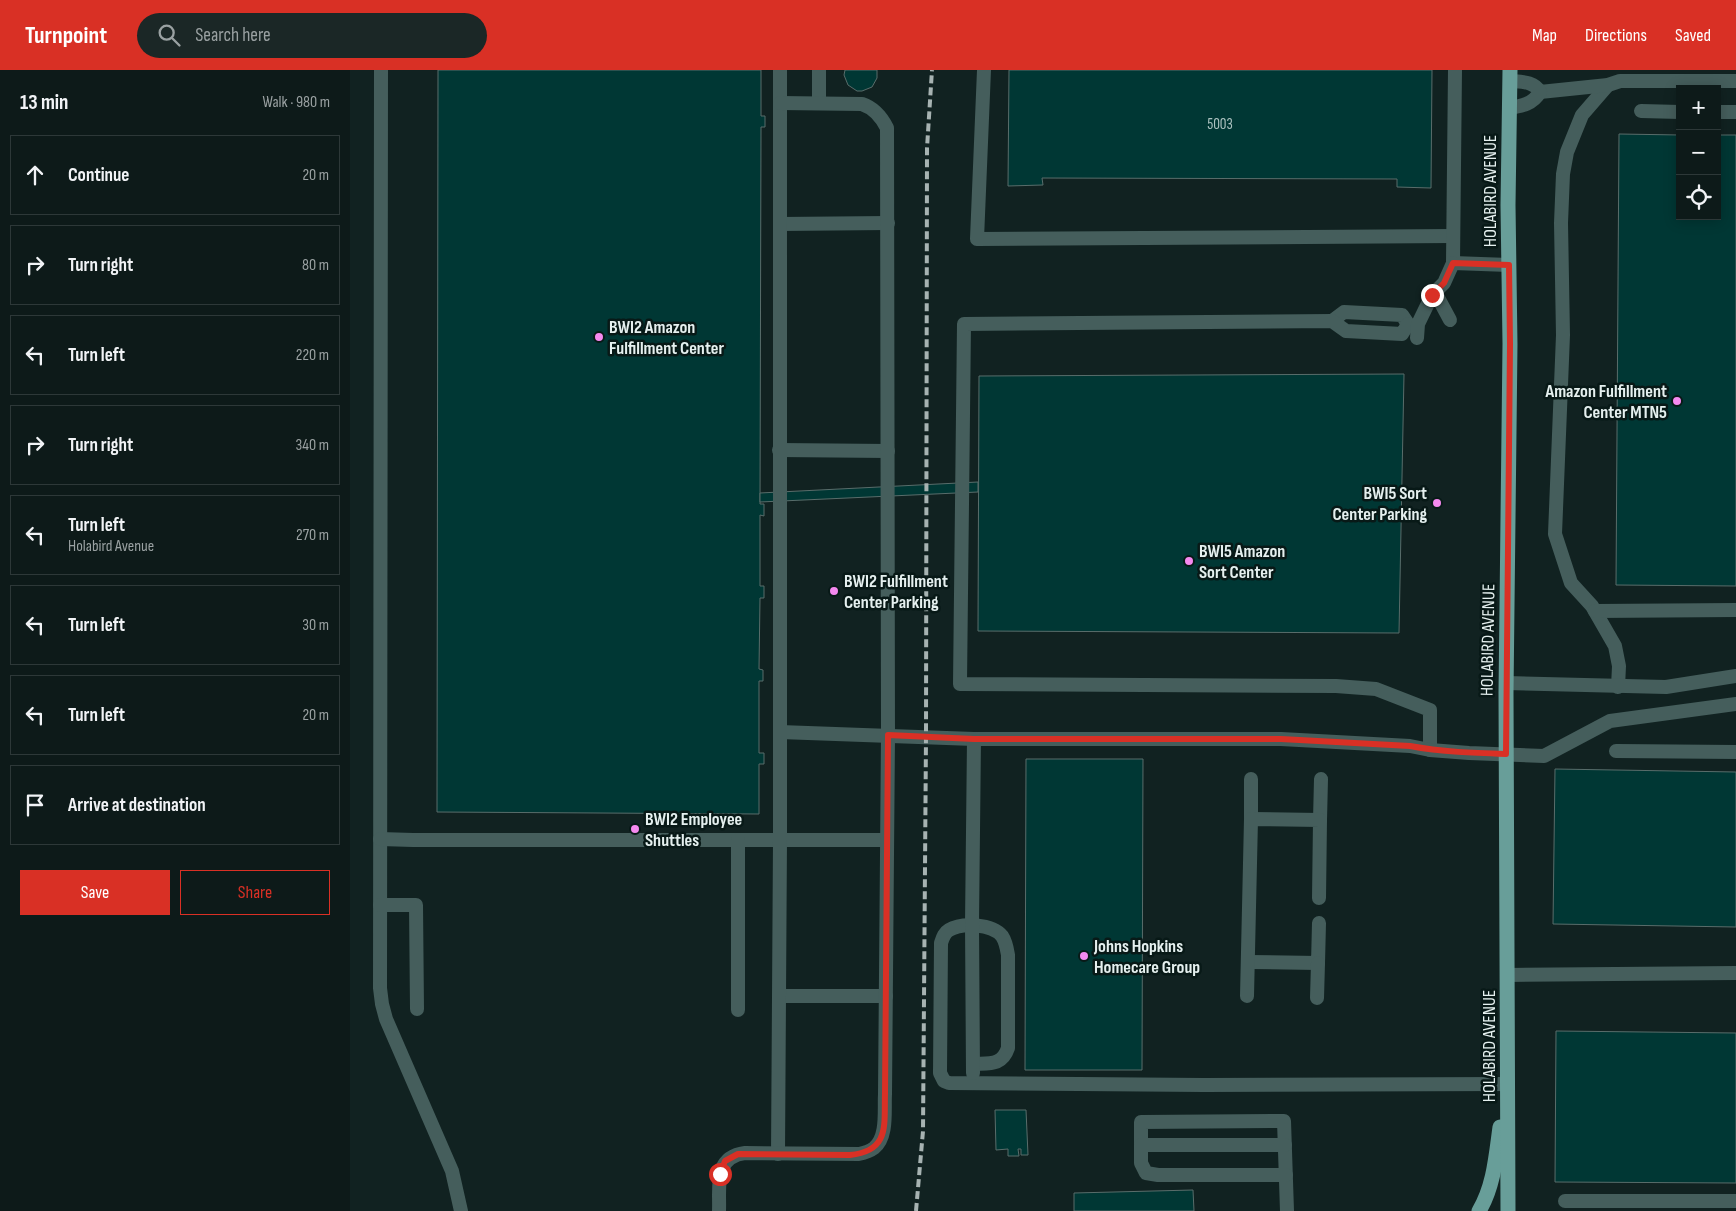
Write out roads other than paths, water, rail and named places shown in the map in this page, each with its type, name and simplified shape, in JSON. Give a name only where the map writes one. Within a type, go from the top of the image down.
[{"type":"main road","name":"HOLABIRD AVENUE","points":[[1508,1211],[1506,684],[1510,344],[1510,76]]},
{"type":"main road","points":[[1479,1211],[1487,1198],[1492,1180],[1507,1084]]},
{"type":"lane","points":[[382,70],[380,988],[382,1004],[396,1044],[452,1171],[461,1211]]},
{"type":"lane","points":[[778,1154],[780,70]]},
{"type":"lane","points":[[819,70],[819,103]]},
{"type":"lane","points":[[984,70],[978,239],[1454,236]]},
{"type":"lane","points":[[1430,750],[1430,710],[1376,689],[1336,686],[960,684],[964,324],[1332,321],[1346,331],[1402,334],[1414,328],[1435,292],[1444,283],[1453,263],[1455,70]]},
{"type":"lane","points":[[1510,76],[1534,85],[1540,92]]},
{"type":"lane","points":[[1509,108],[1526,105],[1533,101],[1540,92],[1608,85],[1620,81],[1736,81]]},
{"type":"lane","points":[[1608,85],[1582,115],[1567,152],[1563,174],[1561,223],[1563,335],[1555,534],[1571,583],[1595,611],[1615,646],[1619,666],[1618,687]]},
{"type":"lane","points":[[719,1211],[720,1174],[725,1161],[738,1154],[859,1154],[874,1148],[879,1142],[882,1133],[885,1094],[888,735],[888,135],[884,122],[874,110],[862,104],[780,102]]},
{"type":"lane","points":[[1641,111],[1676,112]]},
{"type":"lane","points":[[1721,112],[1736,112]]},
{"type":"lane","points":[[780,224],[888,223]]},
{"type":"lane","points":[[1453,263],[1509,265]]},
{"type":"lane","points":[[1435,292],[1450,320]]},
{"type":"lane","points":[[1332,321],[1344,312],[1367,312],[1402,315],[1414,328]]},
{"type":"lane","points":[[780,450],[888,451]]},
{"type":"lane","points":[[1595,611],[1736,610]]},
{"type":"lane","points":[[1506,684],[1666,687],[1736,676]]},
{"type":"lane","points":[[780,732],[974,739],[1281,739],[1544,756],[1610,721],[1736,704]]},
{"type":"lane","points":[[972,1084],[974,739]]},
{"type":"lane","points":[[1616,750],[1736,752]]},
{"type":"lane","points":[[1247,996],[1252,779]]},
{"type":"lane","points":[[1320,898],[1321,779]]},
{"type":"lane","points":[[1251,819],[1320,820]]},
{"type":"lane","points":[[380,839],[887,840]]},
{"type":"lane","points":[[738,840],[738,1010]]},
{"type":"lane","points":[[380,905],[416,905],[417,1009]]},
{"type":"lane","points":[[1317,998],[1319,923]]},
{"type":"lane","points":[[972,1064],[1000,1061],[1005,1056],[1008,1048],[1008,955],[1005,944],[1002,936],[994,930],[972,924],[950,929],[944,934],[941,943],[940,1073],[944,1081],[949,1083],[1507,1084]]},
{"type":"lane","points":[[1248,962],[1318,963]]},
{"type":"lane","points":[[1507,975],[1736,973]]},
{"type":"lane","points":[[779,996],[886,996]]},
{"type":"lane","points":[[1286,1175],[1146,1173],[1141,1162],[1141,1122],[1284,1121],[1285,1145],[1286,1175],[1287,1211]]},
{"type":"lane","points":[[1141,1145],[1285,1145]]},
{"type":"lane","points":[[1565,1201],[1736,1201]]},
{"type":"railway","points":[[916,1211],[923,1131],[927,148],[932,70]]},
{"type":"place","name":"BWI2 Amazon Fulfillment Center","points":[[599,337]]},
{"type":"place","name":"Amazon Fulfillment Center MTN5","points":[[1677,401]]},
{"type":"place","name":"BWI5 Sort Center Parking","points":[[1437,503]]},
{"type":"place","name":"BWI5 Amazon Sort Center","points":[[1189,561]]},
{"type":"place","name":"BWI2 Fulfillment Center Parking","points":[[834,591]]},
{"type":"place","name":"BWI2 Employee Shuttles","points":[[635,829]]},
{"type":"place","name":"Johns Hopkins Homecare Group","points":[[1084,956]]}]
